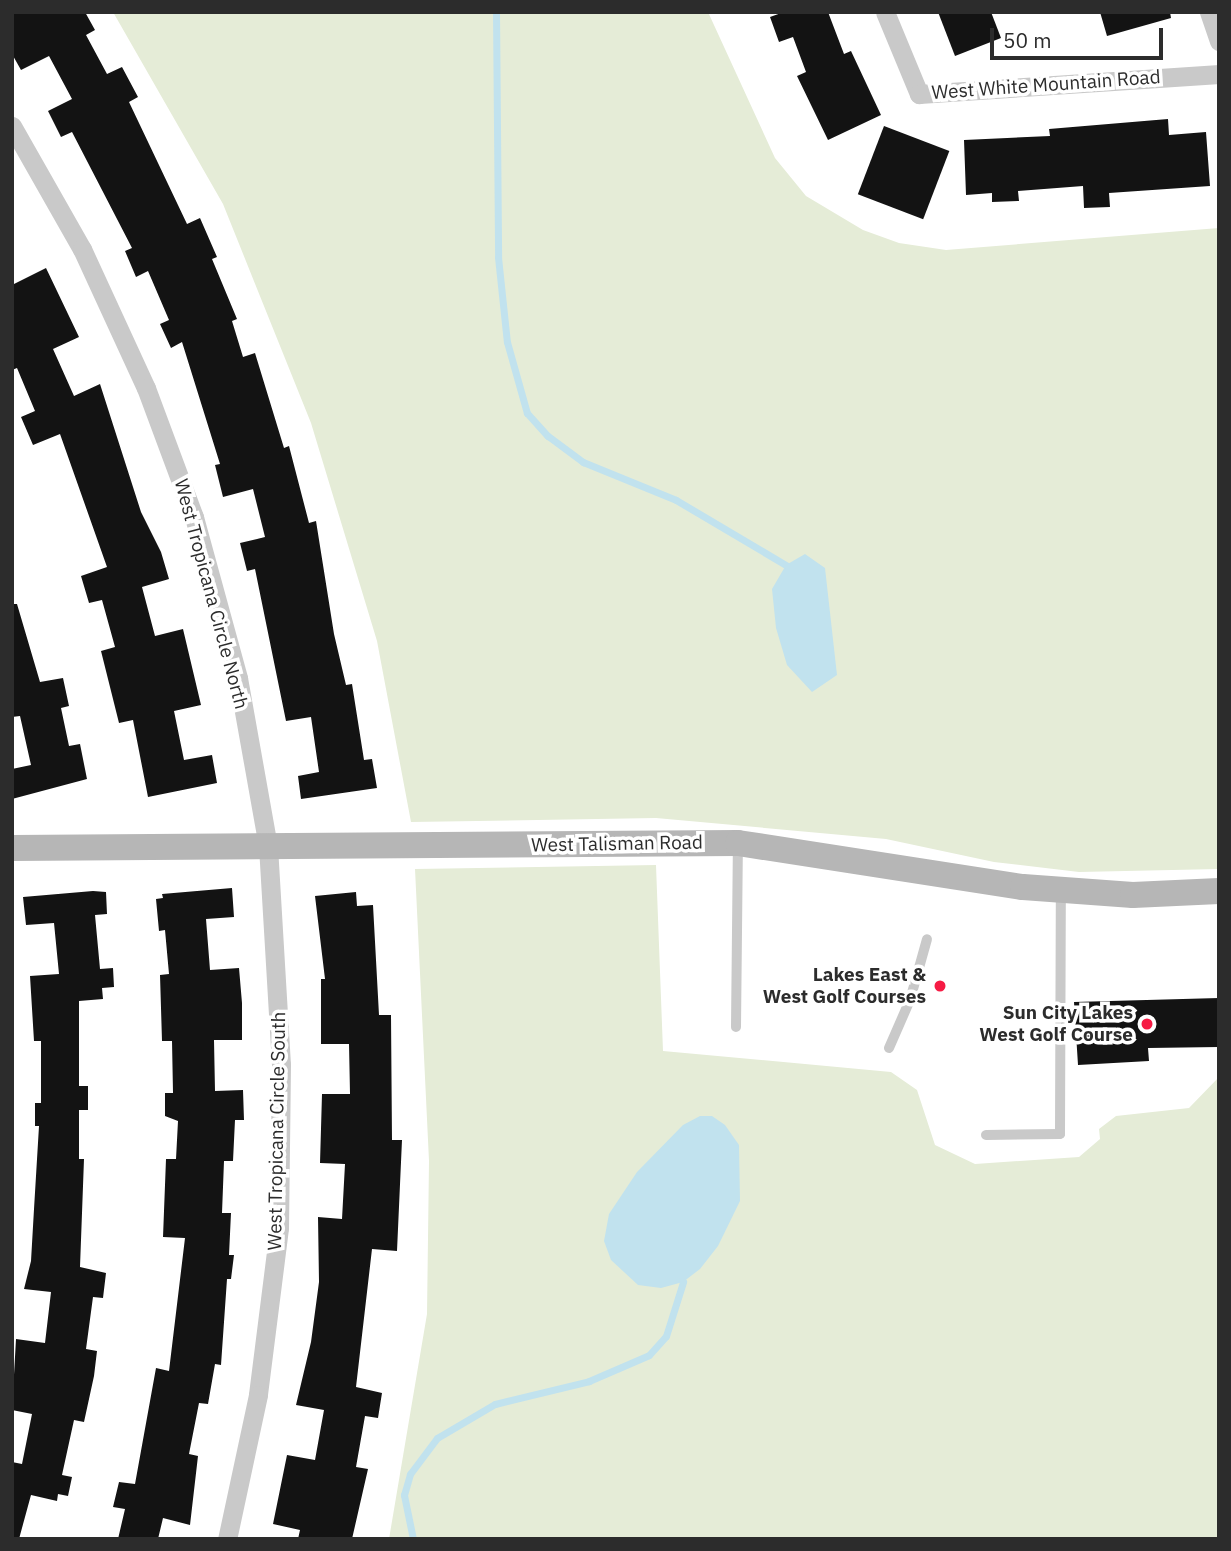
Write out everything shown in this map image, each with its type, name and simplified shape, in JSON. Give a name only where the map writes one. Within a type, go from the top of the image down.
[{"type":"street","name":"West White Mountain Road","points":[[885,12],[919,94],[1219,74]]},
{"type":"street","points":[[1209,12],[1219,41]]},
{"type":"street","name":"West Tropicana Circle North","points":[[12,126],[82,249],[146,388],[194,517],[238,678],[268,846]]},
{"type":"street","name":"West Talisman Road","points":[[12,848],[738,843],[1061,891],[1133,895],[1219,891]]},
{"type":"street","name":"West Tropicana Circle South","points":[[227,1539],[258,1395],[279,1228],[281,1065],[268,846]]},
{"type":"lane","points":[[736,1027],[738,843]]},
{"type":"lane","points":[[986,1135],[1060,1134],[1061,891]]},
{"type":"lane","points":[[889,1048],[910,1000],[928,939]]},
{"type":"green space","points":[[113,12],[708,12],[775,158],[806,196],[863,230],[899,243],[946,250],[1219,228],[1219,869],[1079,872],[994,862],[886,839],[656,818],[411,822],[377,641],[311,423],[223,204]]},
{"type":"green space","points":[[656,865],[663,1051],[891,1072],[917,1090],[935,1145],[975,1164],[1079,1157],[1100,1139],[1099,1129],[1116,1116],[1189,1108],[1219,1077],[1219,1539],[389,1539],[427,1314],[429,1161],[415,869]]},
{"type":"water","points":[[805,554],[825,568],[837,675],[812,692],[787,665],[776,628],[772,589],[786,565]]},
{"type":"water","points":[[700,1116],[712,1116],[725,1125],[739,1145],[740,1201],[718,1246],[700,1269],[683,1282],[661,1288],[638,1285],[611,1260],[604,1241],[609,1214],[637,1172],[683,1125]]},
{"type":"building","points":[[12,12],[85,12],[95,30],[86,35],[107,74],[122,67],[138,97],[129,102],[187,224],[200,218],[217,257],[212,259],[237,319],[232,321],[243,357],[255,353],[284,448],[289,446],[309,523],[316,521],[334,634],[346,685],[352,684],[364,760],[372,759],[377,788],[301,799],[298,776],[319,772],[311,717],[286,721],[255,569],[247,571],[240,543],[265,537],[253,489],[223,497],[215,465],[220,464],[182,342],[171,348],[160,324],[169,320],[148,271],[136,277],[125,251],[132,248],[72,132],[61,137],[48,111],[72,99],[49,56],[21,70],[12,54]]},
{"type":"building","points":[[784,12],[828,12],[844,54],[851,51],[881,115],[828,140],[797,76],[806,72],[793,37],[779,42],[770,17]]},
{"type":"building","points":[[938,12],[991,12],[1001,38],[955,56]]},
{"type":"building","points":[[1100,12],[1170,12],[1171,18],[1107,36]]},
{"type":"building","points":[[1168,119],[1169,135],[1206,132],[1210,186],[1109,193],[1110,207],[1084,208],[1083,186],[1018,191],[1019,201],[992,202],[992,193],[966,195],[964,140],[1050,136],[1049,129]]},
{"type":"building","points":[[884,126],[949,151],[923,219],[858,194]]},
{"type":"building","points":[[46,268],[79,337],[53,349],[74,396],[100,384],[141,512],[161,552],[169,579],[142,587],[155,636],[183,629],[201,705],[174,711],[184,760],[212,755],[217,783],[148,797],[133,720],[119,723],[101,651],[115,647],[102,600],[89,603],[81,576],[107,567],[60,434],[33,445],[21,417],[35,411],[17,368],[12,370],[12,285]]},
{"type":"building","points":[[12,604],[17,604],[40,682],[63,678],[69,706],[61,708],[69,746],[80,744],[87,779],[12,799],[12,769],[31,765],[20,716],[12,717]]},
{"type":"building","points":[[232,888],[234,917],[206,919],[210,970],[239,968],[242,1003],[242,1040],[214,1040],[215,1091],[243,1090],[244,1120],[235,1120],[233,1161],[224,1161],[222,1213],[231,1213],[229,1255],[234,1255],[231,1279],[227,1279],[221,1365],[215,1364],[208,1404],[199,1403],[189,1454],[198,1456],[190,1525],[163,1518],[158,1539],[118,1539],[125,1509],[113,1507],[119,1482],[135,1484],[156,1368],[169,1371],[185,1238],[163,1237],[166,1159],[176,1159],[178,1121],[165,1116],[165,1093],[173,1093],[172,1041],[162,1041],[160,975],[169,974],[165,930],[159,931],[156,899],[163,898],[162,894]]},
{"type":"building","points":[[106,892],[107,914],[95,915],[100,969],[113,968],[114,987],[102,988],[103,999],[79,1001],[79,1086],[88,1086],[88,1110],[79,1110],[79,1159],[84,1159],[80,1267],[106,1273],[103,1298],[93,1297],[86,1349],[97,1351],[94,1376],[84,1422],[74,1420],[62,1475],[72,1477],[68,1496],[58,1494],[57,1501],[31,1495],[19,1539],[12,1539],[12,1462],[22,1464],[32,1414],[12,1410],[16,1339],[45,1343],[51,1292],[24,1289],[31,1261],[39,1126],[35,1126],[35,1103],[41,1103],[41,1041],[34,1041],[30,976],[59,974],[54,923],[26,925],[23,897]]},
{"type":"building","points":[[356,892],[357,906],[373,905],[379,1015],[391,1015],[392,1140],[402,1140],[397,1251],[372,1249],[356,1387],[382,1393],[378,1418],[365,1416],[356,1467],[368,1469],[352,1539],[298,1539],[300,1530],[273,1524],[287,1455],[315,1460],[324,1410],[296,1405],[311,1342],[319,1282],[318,1217],[342,1219],[345,1164],[320,1163],[322,1094],[350,1094],[349,1044],[321,1044],[321,979],[325,979],[315,896]]},
{"type":"building","name":"Sun City Lakes West Golf Course","points":[[1219,998],[1219,1047],[1148,1048],[1149,1061],[1078,1065],[1074,1002]]},
{"type":"waterway","points":[[496,12],[498,257],[507,342],[527,413],[548,436],[583,462],[676,500],[786,565]]},
{"type":"waterway","points":[[413,1539],[404,1495],[410,1474],[437,1438],[495,1404],[589,1381],[649,1355],[666,1336],[683,1282]]},
{"type":"place","name":"Lakes East & West Golf Courses","points":[[940,986]]},
{"type":"place","name":"Sun City Lakes West Golf Course","points":[[1147,1024]]}]
